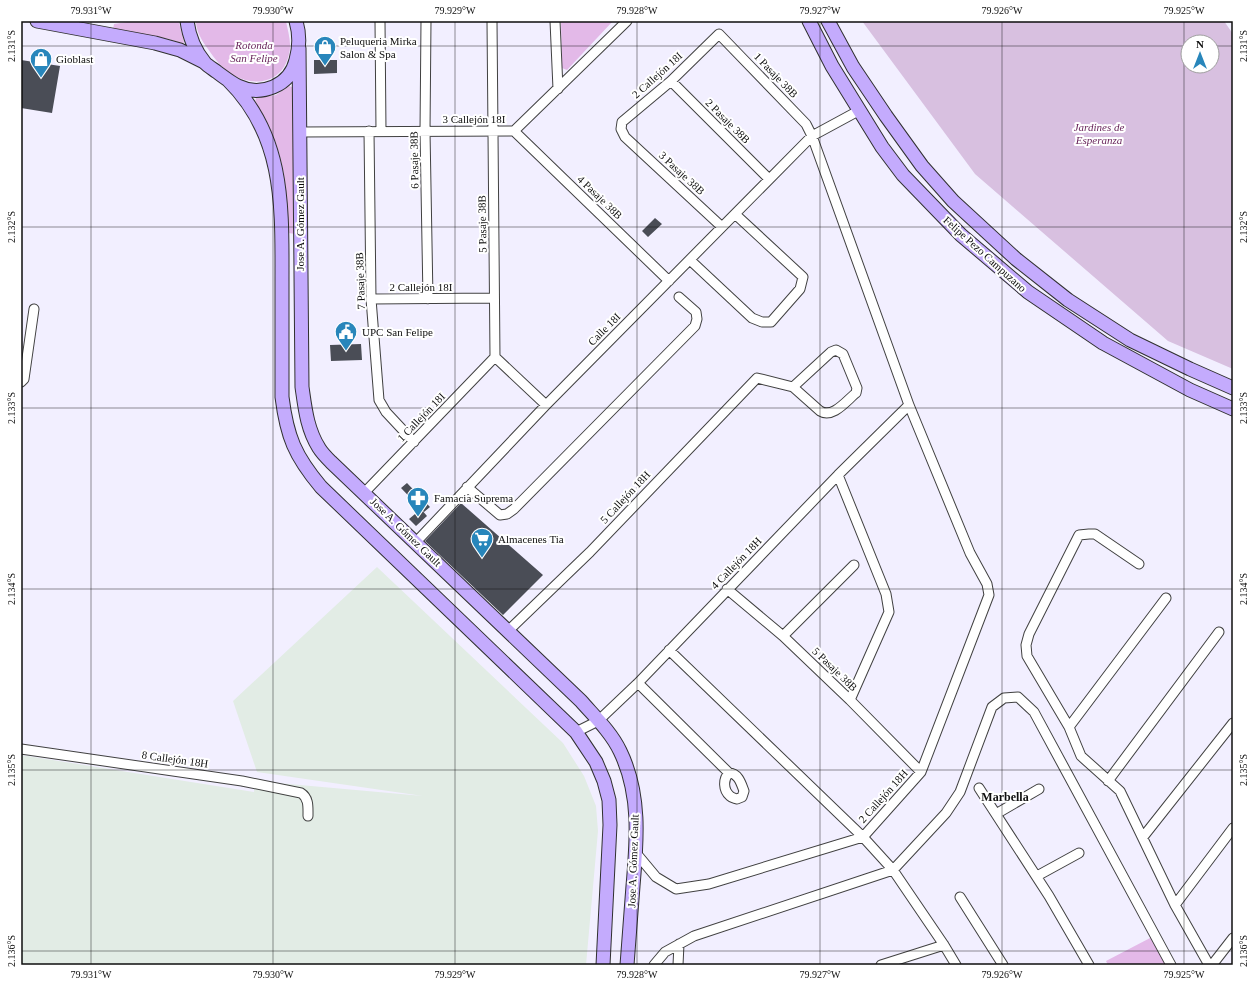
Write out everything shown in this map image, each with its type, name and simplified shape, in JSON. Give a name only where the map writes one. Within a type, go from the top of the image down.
[{"type":"main road","points":[[37,21],[155,43],[180,50],[206,64],[239,87],[248,89],[269,90],[284,82],[295,66],[300,48]]},
{"type":"main road","points":[[186,21],[190,38],[196,51],[206,64]]},
{"type":"main road","name":"Felipe Pezo Campuzano","points":[[809,21],[832,66],[882,147],[904,175],[961,235],[1028,292],[1103,343],[1190,390],[1233,409]]},
{"type":"main road","name":"Felipe Pezo Campuzano","points":[[828,21],[853,67],[922,166],[953,201],[1016,259],[1068,300],[1130,340],[1233,388]]},
{"type":"main road","name":"Jose A. Gómez Gault","points":[[299,25],[302,387],[305,412],[311,431],[319,448],[331,462],[581,701],[606,729],[620,750],[629,774],[634,796],[637,824],[627,965]]},
{"type":"main road","name":"Jose A. Gómez Gault","points":[[228,80],[249,104],[265,132],[275,164],[280,199],[282,247],[282,397],[284,416],[296,453],[307,470],[321,487],[576,732],[596,762],[609,800],[610,825],[603,965]]},
{"type":"street","points":[[380,21],[381,131]]},
{"type":"street","name":"6 Pasaje 38B","points":[[426,21],[425,131],[428,299]]},
{"type":"street","name":"5 Pasaje 38B","points":[[492,21],[495,357]]},
{"type":"street","points":[[555,21],[558,89]]},
{"type":"street","name":"3 Callejón 18I","points":[[300,132],[514,131],[627,21]]},
{"type":"street","name":"2 Callejón 18I","points":[[625,137],[621,129],[622,122],[671,81],[719,34]]},
{"type":"street","name":"1 Pasaje 38B","points":[[719,34],[806,124],[812,136],[909,405],[970,553],[987,584]]},
{"type":"street","name":"2 Pasaje 38B","points":[[671,81],[769,179]]},
{"type":"street","name":"Calle 18I","points":[[416,542],[546,405],[812,136],[860,110]]},
{"type":"street","name":"7 Pasaje 38B","points":[[369,131],[372,299],[380,400],[386,412],[414,442]]},
{"type":"street","name":"4 Pasaje 38B","points":[[514,131],[669,281]]},
{"type":"street","name":"3 Pasaje 38B","points":[[625,137],[722,227]]},
{"type":"street","points":[[690,260],[752,318],[762,322],[771,322],[800,288],[803,278],[735,214]]},
{"type":"street","points":[[468,487],[500,515],[507,514],[514,510],[695,326],[697,319],[696,312],[679,297]]},
{"type":"street","name":"2 Callejón 18I","points":[[372,299],[494,298]]},
{"type":"street","points":[[21,382],[24,378],[34,309]]},
{"type":"street","points":[[836,350],[843,354],[857,388],[856,393],[832,413],[826,414],[820,411],[793,387],[831,352],[836,350]]},
{"type":"street","points":[[495,357],[546,405]]},
{"type":"street","name":"1 Callejón 18I","points":[[364,493],[495,357]]},
{"type":"street","name":"5 Callejón 18H","points":[[508,631],[590,552],[757,378],[793,387]]},
{"type":"street","name":"4 Callejón 18H","points":[[576,732],[598,721],[638,683],[838,475],[909,405]]},
{"type":"street","points":[[838,475],[886,594],[889,612],[850,700]]},
{"type":"street","points":[[1138,564],[1095,534],[1079,535],[1029,634],[1026,645],[1027,656],[1068,727],[1082,756],[1120,791],[1176,905],[1211,965],[1233,938]]},
{"type":"street","points":[[783,636],[854,565]]},
{"type":"street","name":"2 Callejón 18H","points":[[636,853],[656,877],[676,889],[709,884],[863,837],[921,772],[988,600],[989,591],[987,584]]},
{"type":"street","name":"5 Pasaje 38B","points":[[727,590],[783,636],[850,700],[921,772]]},
{"type":"street","points":[[1068,727],[1166,598]]},
{"type":"street","points":[[1108,781],[1219,632]]},
{"type":"street","points":[[669,650],[863,837],[892,870],[944,945],[956,965]]},
{"type":"street","points":[[638,683],[729,773]]},
{"type":"street","points":[[654,965],[665,952],[694,936],[892,870],[946,813],[960,792],[992,707],[1004,698],[1018,697],[1034,712],[1171,965]]},
{"type":"street","points":[[1143,837],[1233,723]]},
{"type":"street","name":"8 Callejón 18H","points":[[21,749],[242,782],[301,793],[307,800],[308,816]]},
{"type":"street","points":[[979,788],[1037,876],[1086,964]]},
{"type":"street","points":[[996,814],[1039,789]]},
{"type":"street","points":[[1176,905],[1233,828]]},
{"type":"street","points":[[1037,876],[1079,853]]},
{"type":"street","points":[[960,897],[1003,965]]},
{"type":"street","points":[[678,965],[679,944]]},
{"type":"street","points":[[881,965],[944,945]]},
{"type":"shaded area","points":[[377,567],[563,743],[584,776],[596,806],[598,831],[586,965],[21,965],[21,755],[254,792],[255,781],[423,796],[257,772],[233,701]]},
{"type":"green space","points":[[134,21],[179,21],[184,42],[183,44],[169,39],[113,29],[114,24]]},
{"type":"green space","name":"Rotonda San Felipe","points":[[196,21],[286,21],[290,46],[286,63],[281,71],[267,80],[251,81],[233,75],[219,64],[206,46],[198,32]]},
{"type":"green space","points":[[561,21],[613,21],[567,70],[562,68]]},
{"type":"green space","name":"Jardines de Esperanza","points":[[862,21],[1224,21],[1233,34],[1233,369],[1168,341],[975,174]]},
{"type":"green space","points":[[289,86],[292,87],[296,234],[288,233],[285,181],[278,150],[265,118],[255,102],[256,98],[276,95]]},
{"type":"green space","points":[[1152,937],[1166,965],[1108,965],[1106,961]]},
{"type":"building","points":[[21,60],[60,66],[52,113],[21,108]]},
{"type":"building","name":"Peluqueria Mirka Salon & Spa","points":[[314,60],[337,60],[337,73],[314,74]]},
{"type":"building","points":[[655,218],[662,224],[648,237],[642,231]]},
{"type":"building","name":"UPC San Felipe","points":[[361,344],[362,360],[331,361],[330,345]]},
{"type":"building","points":[[407,483],[430,507],[424,512],[401,488]]},
{"type":"building","name":"Almacenes Tia","points":[[461,503],[543,575],[503,615],[425,541]]},
{"type":"building","name":"Famacia Suprema","points":[[421,509],[427,516],[416,526],[409,519]]},
{"type":"place","name":"Peluqueria Mirka Salon & Spa","points":[[325,66]]},
{"type":"place","name":"Gioblast","points":[[41,78]]},
{"type":"place","name":"UPC San Felipe","points":[[346,352]]},
{"type":"place","name":"Famacia Suprema","points":[[418,518]]},
{"type":"place","name":"Almacenes Tia","points":[[482,558]]},
{"type":"district","name":"Marbella","points":[[1005,797]]}]
